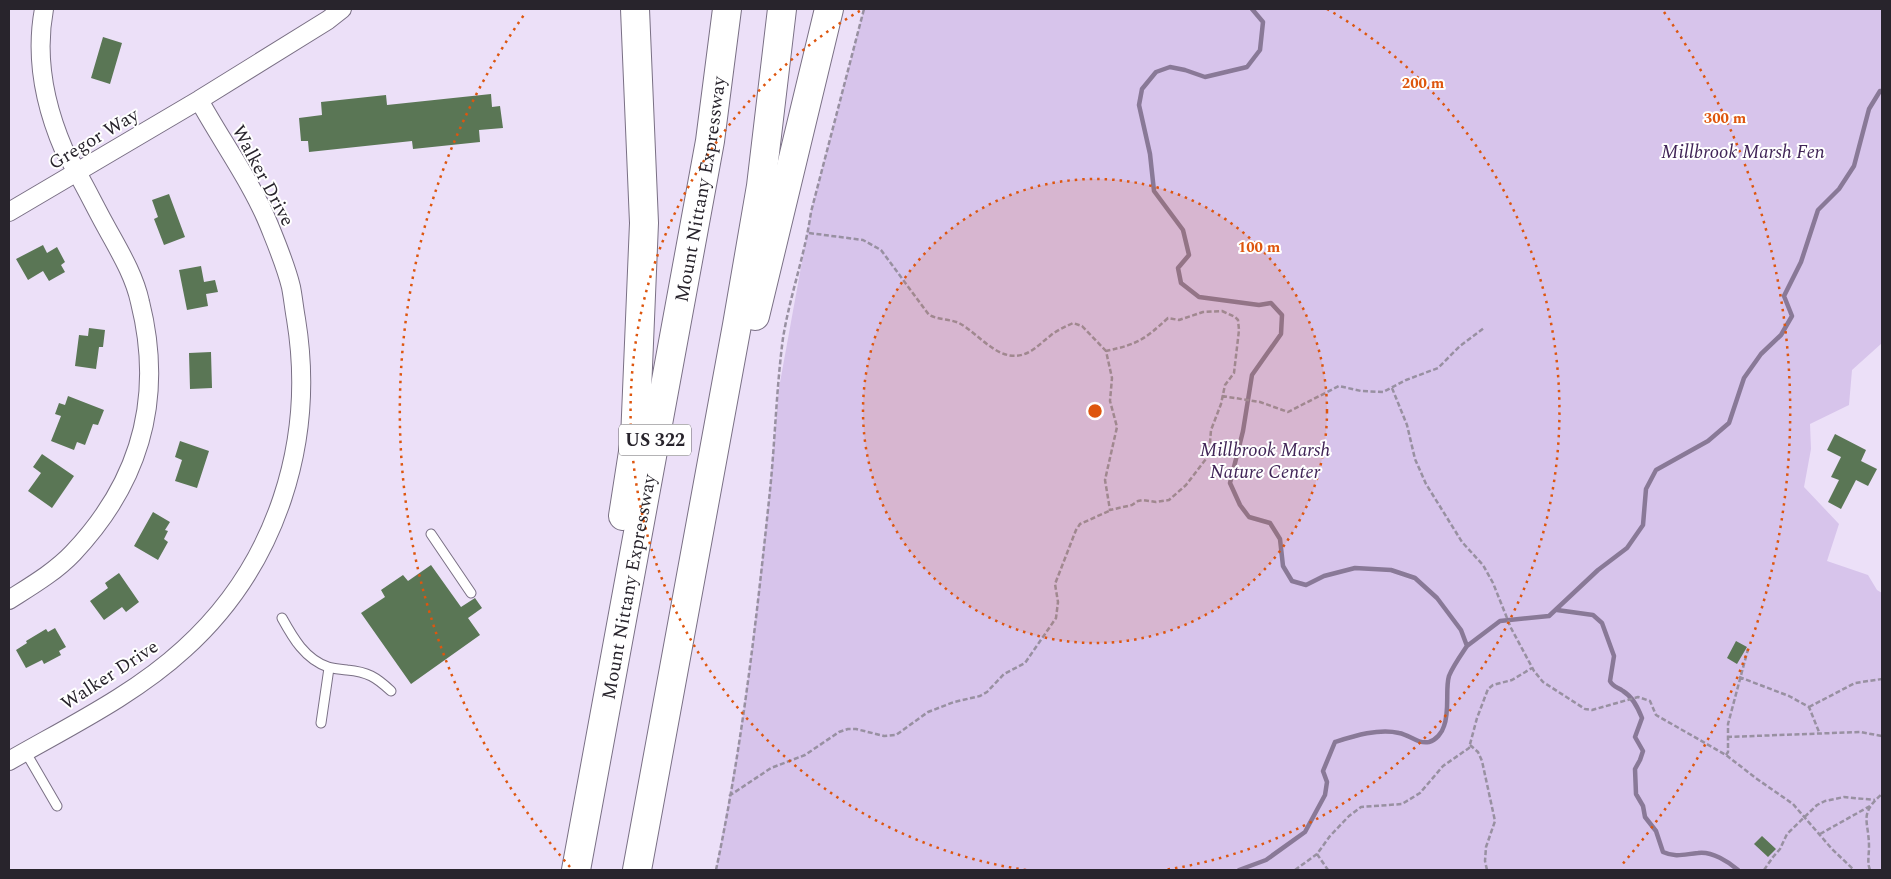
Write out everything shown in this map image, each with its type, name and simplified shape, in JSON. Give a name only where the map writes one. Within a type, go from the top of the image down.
[{"type":"highway","points":[[564,870],[603,647],[634,439],[644,223],[635,9]]},
{"type":"highway","name":"Mount Nittany Expressway","points":[[576,870],[710,141],[727,9]]},
{"type":"highway","name":"US 322","points":[[637,870],[737,326],[759,195],[782,9]]},
{"type":"highway","points":[[666,712],[702,582],[750,333],[829,9]]},
{"type":"street","points":[[9,600],[34,584],[72,554],[96,527],[116,497],[132,464],[144,430],[150,394],[149,347],[140,301],[128,268],[64,150],[46,97],[40,40],[44,9]]},
{"type":"street","points":[[199,100],[328,20],[342,9]]},
{"type":"street","name":"Gregor Way","points":[[9,212],[199,100]]},
{"type":"street","name":"Walker Drive","points":[[9,761],[152,676],[205,629],[232,596],[260,551],[285,494],[297,446],[302,396],[301,348],[291,286],[268,224],[199,100]]},
{"type":"lane","points":[[430,534],[471,593]]},
{"type":"lane","points":[[282,618],[293,638],[309,658],[329,668],[363,672],[379,680],[391,691]]},
{"type":"lane","points":[[321,723],[329,668]]},
{"type":"lane","points":[[25,751],[57,806]]},
{"type":"path","points":[[716,870],[739,742],[754,631],[784,338],[792,293],[864,9]]},
{"type":"path","points":[[808,233],[864,240],[881,250],[929,315],[939,320],[956,322],[971,330],[997,352],[1022,355],[1028,353],[1059,329],[1073,323],[1082,326],[1106,350],[1112,378],[1110,401],[1117,427],[1105,480],[1110,510]]},
{"type":"path","points":[[730,796],[771,768],[805,755],[840,732],[856,729],[890,737],[896,735],[928,712],[954,702],[975,698],[987,692],[1004,674],[1025,663],[1056,618],[1058,602],[1056,584],[1080,524],[1110,510],[1132,505],[1138,501],[1156,502],[1170,500],[1180,492],[1209,455],[1211,430],[1222,396],[1236,366],[1238,320],[1222,312],[1203,312],[1179,320],[1168,318],[1147,338],[1135,344],[1106,350]]},
{"type":"path","points":[[1222,396],[1260,402],[1288,412],[1339,386],[1361,391],[1383,392],[1406,380],[1438,368],[1460,346],[1484,328]]},
{"type":"path","points":[[1392,388],[1408,425],[1415,459],[1426,484],[1462,542],[1483,565],[1532,668],[1543,682],[1585,709],[1592,710],[1638,697],[1650,701],[1656,715],[1726,755],[1793,804],[1854,870]]},
{"type":"path","points":[[1726,755],[1728,752],[1728,724],[1748,649]]},
{"type":"path","points":[[1295,870],[1317,854],[1344,818],[1361,808],[1402,804],[1420,793],[1443,766],[1470,744],[1486,693],[1493,685],[1496,682],[1512,680],[1532,668]]},
{"type":"path","points":[[1739,677],[1789,696],[1809,707],[1819,733]]},
{"type":"path","points":[[1809,707],[1855,682],[1882,679]]},
{"type":"path","points":[[1622,702],[1624,706]]},
{"type":"path","points":[[1727,737],[1860,732],[1882,736]]},
{"type":"path","points":[[1470,744],[1478,752],[1482,761],[1496,821],[1486,847],[1485,861],[1487,870]]},
{"type":"path","points":[[1870,870],[1866,819],[1871,805],[1882,794]]},
{"type":"path","points":[[1764,870],[1780,849],[1787,834],[1817,805],[1825,801],[1855,797],[1875,800]]},
{"type":"path","points":[[1820,834],[1871,805]]},
{"type":"path","points":[[1317,854],[1328,870]]},
{"type":"green space","name":"Millbrook Marsh Nature Center","points":[[864,9],[1882,9],[1882,343],[1852,370],[1849,405],[1810,424],[1811,449],[1804,487],[1839,524],[1827,561],[1868,575],[1877,590],[1882,593],[1882,870],[716,870],[739,742],[752,650],[779,388],[811,212]]},
{"type":"building","points":[[103,37],[122,43],[110,84],[91,78]]},
{"type":"building","points":[[491,94],[492,107],[500,106],[503,128],[479,130],[480,142],[413,149],[412,141],[309,152],[308,141],[301,141],[299,118],[322,115],[321,102],[386,95],[387,105]]},
{"type":"building","points":[[169,194],[185,237],[164,245],[154,219],[158,217],[152,200]]},
{"type":"building","points":[[43,245],[47,253],[57,247],[65,262],[61,265],[65,272],[49,281],[43,271],[28,280],[16,259]]},
{"type":"building","points":[[201,266],[204,282],[215,280],[218,292],[206,294],[208,306],[187,310],[179,270]]},
{"type":"building","points":[[89,328],[105,330],[103,347],[99,347],[96,369],[75,366],[79,335],[88,336]]},
{"type":"building","points":[[211,352],[212,388],[190,389],[189,353]]},
{"type":"building","points":[[68,396],[104,410],[98,425],[93,424],[85,445],[77,442],[74,450],[51,441],[61,416],[55,414],[59,403],[65,405]]},
{"type":"building","points":[[1835,434],[1866,450],[1861,461],[1877,469],[1868,486],[1856,480],[1841,509],[1828,502],[1839,480],[1831,477],[1841,457],[1827,450]]},
{"type":"building","points":[[180,441],[209,451],[197,488],[175,481],[182,460],[175,457]]},
{"type":"building","points":[[42,454],[74,476],[52,508],[28,491],[41,473],[33,467]]},
{"type":"building","points":[[153,512],[170,522],[165,530],[168,531],[164,539],[168,542],[158,560],[134,546]]},
{"type":"building","points":[[431,565],[461,607],[475,598],[482,608],[468,618],[480,635],[411,684],[361,613],[385,597],[381,590],[403,575],[408,581]]},
{"type":"building","points":[[119,573],[139,602],[126,612],[122,607],[104,620],[90,601],[108,588],[105,583]]},
{"type":"building","points":[[55,628],[66,647],[59,651],[61,655],[44,664],[42,660],[26,668],[16,650],[27,643],[26,641],[46,629],[48,632]]},
{"type":"building","points":[[1736,641],[1747,647],[1737,664],[1727,658]]},
{"type":"building","points":[[1762,836],[1776,849],[1768,857],[1754,844]]},
{"type":"waterway","points":[[1239,870],[1266,860],[1305,832],[1325,795],[1327,782],[1323,771],[1335,742],[1367,733],[1383,731],[1399,733],[1417,741],[1425,742],[1432,741],[1438,736],[1446,720],[1449,676],[1467,646],[1461,630],[1437,598],[1415,578],[1391,570],[1355,568],[1324,576],[1306,585],[1292,581],[1283,566],[1280,539],[1270,523],[1249,517],[1240,505],[1230,483],[1243,431],[1252,375],[1281,334],[1282,315],[1271,303],[1259,305],[1199,297],[1181,283],[1178,268],[1189,255],[1183,230],[1154,191],[1150,154],[1139,105],[1142,89],[1156,72],[1170,67],[1205,77],[1247,67],[1260,50],[1263,22],[1252,9]]},
{"type":"waterway","points":[[1467,646],[1500,621],[1549,616],[1598,570],[1627,548],[1643,525],[1646,489],[1656,470],[1708,441],[1729,423],[1744,378],[1761,354],[1781,335],[1792,316],[1784,296],[1801,262],[1818,210],[1839,189],[1854,166],[1869,109],[1880,91],[1882,91]]},
{"type":"waterway","points":[[1557,610],[1593,615],[1602,623],[1614,656],[1610,681],[1614,686],[1630,696],[1642,718],[1635,737],[1643,751],[1635,769],[1636,794],[1643,806],[1645,817],[1656,831],[1663,852],[1676,855],[1698,853],[1714,855],[1738,870]]},
{"type":"park label","name":"Millbrook Marsh Fen","points":[[1743,151]]}]
